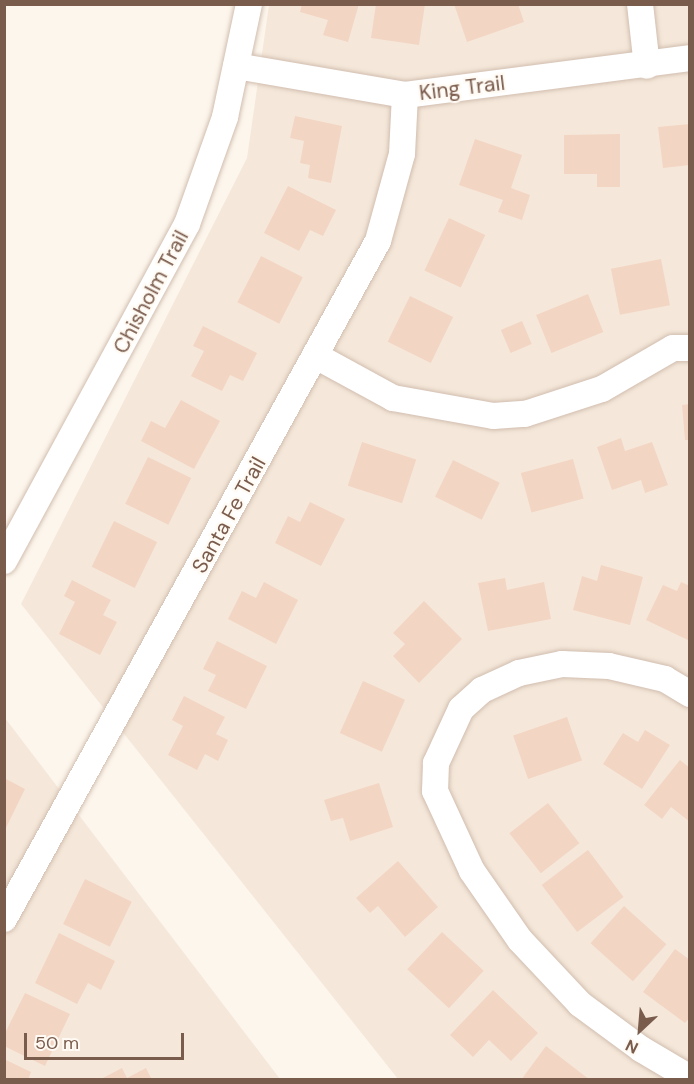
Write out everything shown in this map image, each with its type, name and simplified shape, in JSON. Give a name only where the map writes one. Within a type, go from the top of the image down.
[{"type":"street","name":"Chisholm Trail","points":[[4,561],[187,224],[225,117],[249,4]]},
{"type":"street","points":[[640,4],[647,66]]},
{"type":"street","name":"King Trail","points":[[236,66],[405,94],[647,66],[690,58]]},
{"type":"street","name":"Santa Fe Trail","points":[[4,919],[378,241],[402,154],[405,94]]},
{"type":"street","points":[[316,356],[393,398],[493,416],[525,414],[602,389],[673,348],[690,348]]},
{"type":"street","points":[[690,694],[665,679],[609,666],[562,664],[519,673],[482,690],[461,710],[436,763],[435,791],[472,871],[520,940],[580,1004],[641,1049],[690,1078]]},
{"type":"shaded area","points":[[269,5],[689,5],[689,1079],[398,1079],[21,604],[247,158]]},
{"type":"shaded area","points":[[5,718],[280,1079],[5,1079]]},
{"type":"building","points":[[302,4],[359,4],[348,42],[323,35],[328,20],[300,12]]},
{"type":"building","points":[[376,4],[425,4],[419,45],[371,38]]},
{"type":"building","points":[[454,4],[518,4],[524,22],[467,42]]},
{"type":"building","points":[[295,116],[342,126],[331,183],[308,178],[310,165],[300,163],[304,141],[290,138]]},
{"type":"building","points":[[690,124],[690,165],[663,168],[658,127]]},
{"type":"building","points":[[620,134],[620,187],[597,187],[597,174],[564,174],[564,135]]},
{"type":"building","points":[[475,139],[522,155],[511,188],[530,195],[522,220],[498,212],[503,200],[459,185]]},
{"type":"building","points":[[288,186],[336,210],[323,236],[310,230],[299,251],[264,233]]},
{"type":"building","points":[[449,218],[485,235],[461,287],[424,271]]},
{"type":"building","points":[[261,256],[303,277],[279,324],[237,302]]},
{"type":"building","points":[[661,259],[670,305],[620,315],[611,269]]},
{"type":"building","points":[[588,294],[603,332],[551,353],[536,315]]},
{"type":"building","points":[[410,296],[453,317],[431,363],[388,342]]},
{"type":"building","points":[[522,321],[532,344],[511,353],[501,330]]},
{"type":"building","points":[[203,326],[257,353],[243,381],[230,375],[222,391],[191,376],[204,351],[193,346]]},
{"type":"building","points":[[181,400],[220,421],[194,469],[141,441],[151,421],[165,428]]},
{"type":"building","points":[[690,404],[690,440],[685,440],[682,405]]},
{"type":"building","points":[[621,438],[625,451],[652,442],[668,485],[645,493],[641,480],[612,490],[597,447]]},
{"type":"building","points":[[362,442],[416,460],[402,503],[348,486]]},
{"type":"building","points":[[148,457],[191,478],[168,525],[125,504]]},
{"type":"building","points":[[573,459],[584,499],[531,513],[521,473]]},
{"type":"building","points":[[453,460],[500,483],[482,520],[435,497]]},
{"type":"building","points":[[310,502],[345,519],[321,566],[275,543],[288,516],[300,522]]},
{"type":"building","points":[[114,521],[157,542],[135,588],[92,567]]},
{"type":"building","points":[[601,565],[643,577],[630,625],[573,610],[582,576],[597,581]]},
{"type":"building","points":[[505,578],[507,590],[544,582],[551,619],[488,631],[478,583]]},
{"type":"building","points":[[72,580],[111,600],[103,615],[117,622],[100,655],[59,634],[75,602],[64,596]]},
{"type":"building","points":[[264,582],[298,600],[276,644],[228,619],[242,591],[256,598]]},
{"type":"building","points":[[681,582],[690,586],[690,641],[646,620],[663,585],[677,591]]},
{"type":"building","points":[[424,601],[462,639],[419,683],[393,656],[405,644],[393,633]]},
{"type":"building","points":[[217,641],[267,666],[246,709],[208,691],[216,675],[203,669]]},
{"type":"building","points":[[363,681],[405,700],[382,752],[340,733]]},
{"type":"building","points":[[184,696],[225,717],[216,734],[228,740],[218,761],[205,754],[197,770],[168,755],[183,726],[172,720]]},
{"type":"building","points":[[567,717],[582,760],[528,779],[513,736]]},
{"type":"building","points":[[645,730],[670,745],[642,789],[603,764],[623,733],[638,742]]},
{"type":"building","points":[[680,760],[690,768],[690,822],[671,807],[662,819],[644,805]]},
{"type":"building","points":[[4,778],[25,789],[4,832]]},
{"type":"building","points":[[379,783],[393,827],[350,841],[343,818],[331,821],[324,800]]},
{"type":"building","points":[[548,803],[579,843],[541,873],[509,833]]},
{"type":"building","points":[[588,850],[624,897],[577,932],[542,885]]},
{"type":"building","points":[[398,861],[438,907],[405,937],[378,906],[370,913],[356,898]]},
{"type":"building","points":[[85,879],[132,902],[110,947],[63,924]]},
{"type":"building","points":[[624,906],[666,944],[633,981],[591,943]]},
{"type":"building","points":[[442,932],[484,971],[449,1008],[407,969]]},
{"type":"building","points":[[59,933],[115,961],[101,990],[88,983],[77,1004],[35,983]]},
{"type":"building","points":[[675,949],[690,960],[690,1017],[685,1023],[643,992]]},
{"type":"building","points":[[493,990],[538,1033],[511,1061],[489,1040],[473,1057],[450,1035]]},
{"type":"building","points":[[25,993],[70,1014],[45,1066],[4,1046],[4,1035]]},
{"type":"building","points":[[546,1046],[590,1080],[521,1080]]},
{"type":"building","points":[[4,1059],[31,1072],[28,1080],[4,1080]]},
{"type":"building","points":[[122,1068],[127,1078],[146,1068],[152,1080],[99,1080]]}]
